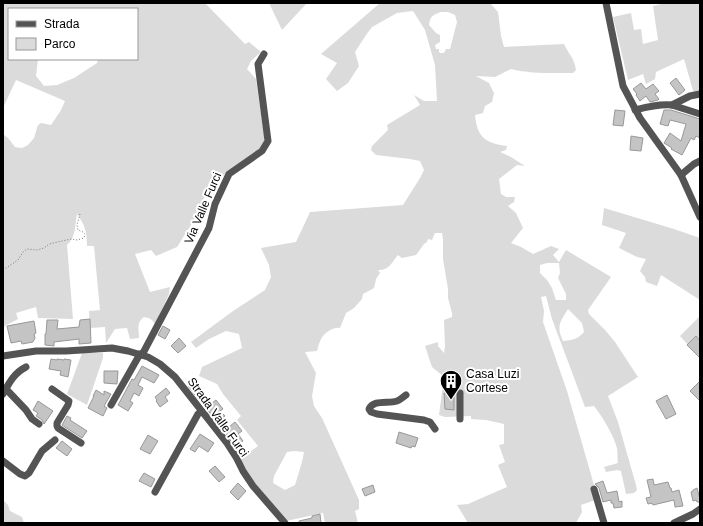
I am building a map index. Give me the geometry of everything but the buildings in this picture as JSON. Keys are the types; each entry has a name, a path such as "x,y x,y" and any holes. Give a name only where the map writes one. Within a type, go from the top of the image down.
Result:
{"street":[{"path":"606,3 623,86 640,118 681,175 700,218"},
{"name":"Via Valle Furci","path":"141,355 209,228 215,204 229,174 262,151 268,141 258,64 264,54"},
{"path":"672,105 690,96 700,94"},
{"path":"635,110 659,105 672,105 700,114"},
{"path":"681,175 700,161"},
{"name":"Strada Valle Furci","path":"3,356 36,351 112,348 148,357 160,364 176,377 236,457 252,486 285,523"},
{"path":"111,405 141,355"},
{"path":"26,367 14,375 4,391 26,410 32,419 39,424"},
{"path":"52,389 69,401 58,422 58,428 82,443"},
{"path":"460,393 460,419"},
{"path":"406,395 398,401 375,403 371,405 369,409 371,412 377,414 424,420 430,422 435,429"},
{"path":"155,492 198,414 202,411"},
{"path":"3,461 25,476 29,473 42,451 55,440"},
{"path":"594,489 604,523"},
{"path":"674,523 700,510"}],"path":[{"path":"3,270 18,260 27,249 37,250 44,248 49,244 71,239 77,240 84,238 83,232 78,230 77,225 80,214"}],"green space":[{"path":"6,3 205,3 245,44 249,42 261,52 251,61 247,69 256,79 264,142 261,148 220,178 213,185 203,201 201,209 177,247 156,256 151,250 135,254 150,292 170,287 169,294 155,324 150,319 144,317 141,319 138,326 139,338 130,339 127,328 115,329 106,343 105,327 90,328 89,311 100,310 94,246 87,246 85,229 77,214 74,235 67,245 73,319 38,318 36,307 16,313 18,319 3,327 3,134 15,147 22,148 28,145 34,138 38,125 41,123 51,125 65,101 16,80 3,108 3,4"},
{"path":"269,3 307,3 282,30"},
{"path":"380,3 490,3 498,12 504,47 564,44 573,59 576,70 573,73 549,73 511,69 495,77 476,76 489,83 494,93 492,102 485,106 483,113 475,115 476,123 480,134 484,138 493,143 507,146 506,150 500,152 525,166 517,165 499,179 501,194 506,197 515,197 514,202 508,206 516,213 523,228 511,243 533,254 551,246 559,249 553,255 559,262 566,250 611,277 588,310 589,314 615,342 638,377 608,396 618,422 636,485 637,490 634,493 626,494 621,471 617,470 606,472 604,467 618,463 615,443 601,415 594,406 585,407 552,319 546,296 541,297 544,311 543,322 567,391 598,499 581,505 582,512 576,523 468,523 457,505 468,504 507,487 498,465 505,462 499,445 504,444 504,424 486,420 471,419 471,416 445,417 439,415 444,377 432,367 425,346 438,342 438,346 444,353 444,320 452,317 443,259 442,233 435,233 432,240 428,239 416,255 402,258 398,255 388,267 378,270 380,273 376,279 374,288 363,294 362,299 354,308 346,313 340,328 332,329 323,336 320,340 317,351 305,352 316,373 312,396 314,406 322,418 359,500 359,509 355,511 358,523 325,523 323,513 286,521 258,488 240,459 258,446 237,420 241,416 217,384 199,376 202,367 242,348 239,334 226,331 209,339 196,348 191,342 233,311 265,290 271,277 269,265 261,248 296,242 310,212 403,205 424,170 420,161 376,155 371,150 372,146 388,130 387,125 420,105 414,95 424,101 437,101 435,65 425,30 413,11 397,13 372,27 355,52 359,66 348,83 337,91 326,79 337,63 321,54","holes":["441,12 448,12 455,15 457,22 450,49 446,49 444,53 440,53 439,49 436,49 435,45 440,42 440,35 436,33 429,25 430,20 434,15","547,263 559,263 560,273 558,278 566,294 566,300 556,300 552,288 540,273 540,265","568,309 582,323 584,332 575,339 563,341 559,328","287,452 304,452 295,485 285,490 273,483 274,476"]},
{"path":"661,3 700,3 700,92 694,94 684,59 656,72 655,79 646,84 643,74 628,80 613,17 631,13 634,30 641,29 643,44 658,40 653,6"},
{"path":"604,208 700,238 700,300 661,275 657,286 646,282 645,277 640,271 646,259 637,257 619,248 626,233 602,225"},
{"path":"700,316 700,356 697,355 680,336"},
{"path":"82,353 103,353 103,358 87,405 67,394"},
{"path":"3,501 8,505 10,511 22,517 24,523 3,523"}],"place":[{"name":"Casa Luzi Cortese","path":"451,400"}]}
